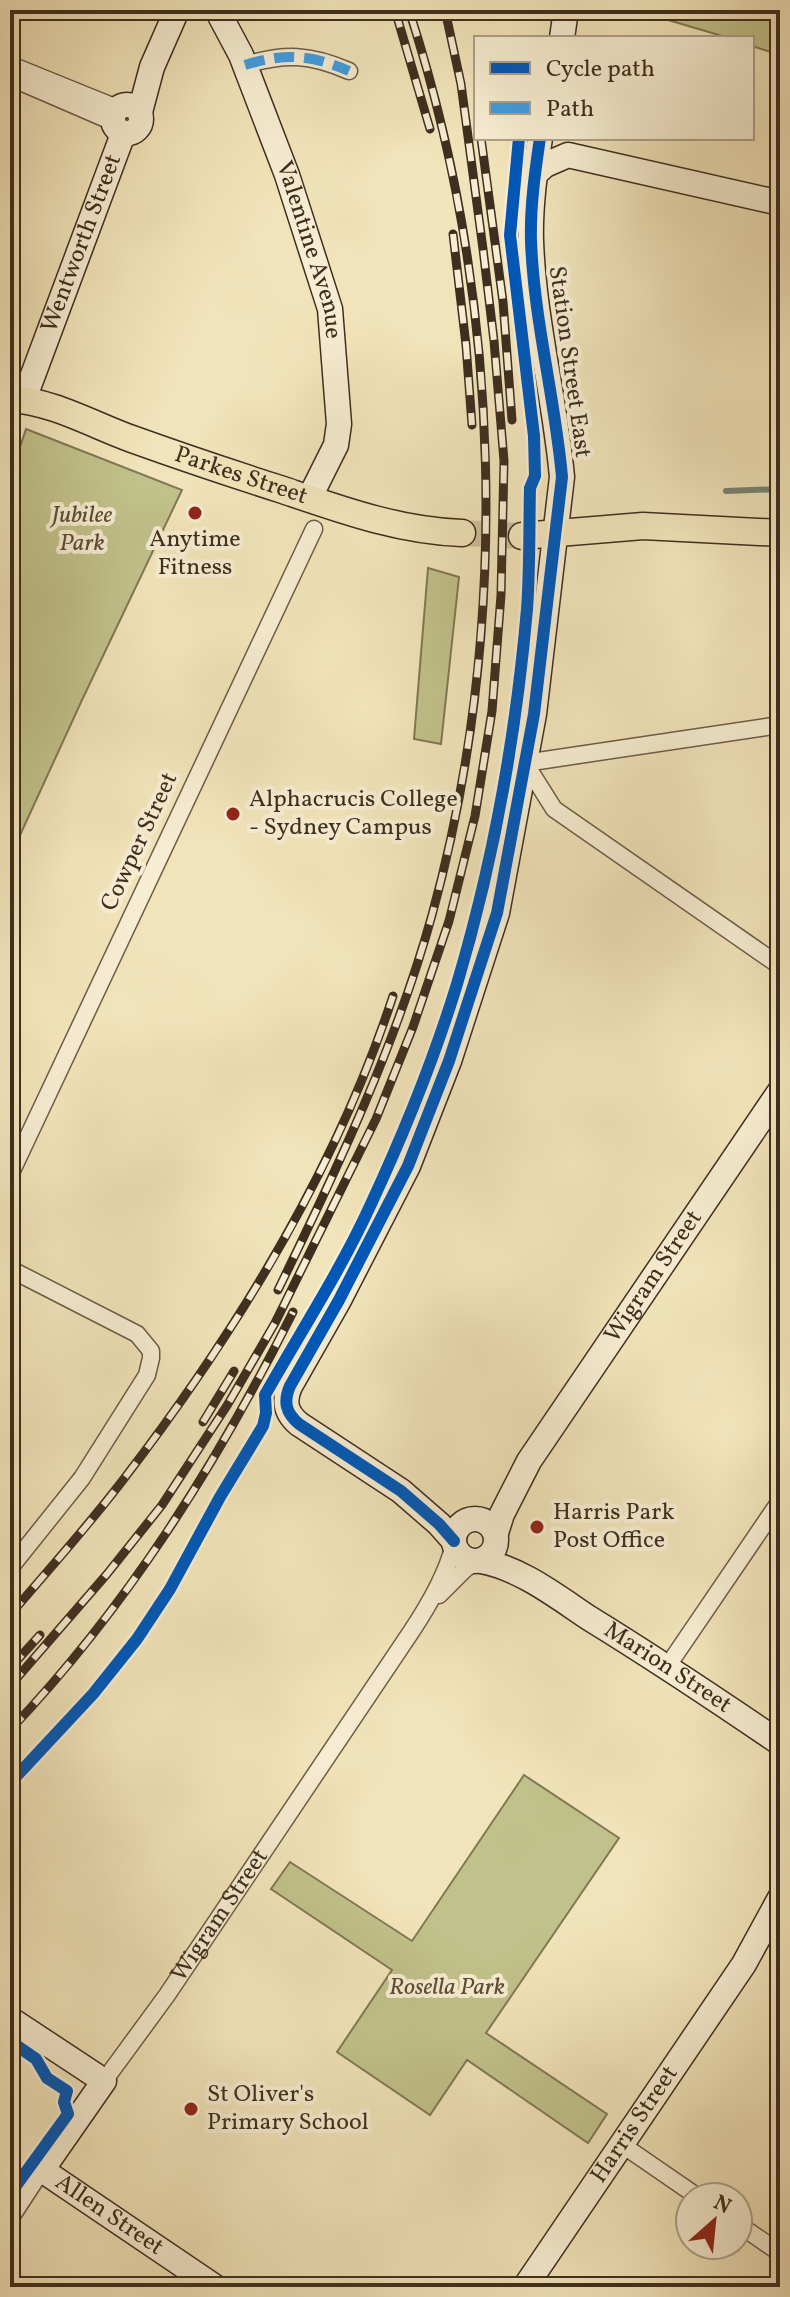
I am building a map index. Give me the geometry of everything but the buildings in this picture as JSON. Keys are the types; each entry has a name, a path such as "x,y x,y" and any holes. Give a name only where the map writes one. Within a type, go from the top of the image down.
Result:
{"main road":[{"name":"Parkes Street","path":"15,396 163,451 309,499 402,526 462,533"},
{"path":"522,536 643,526 780,533"}],"street":[{"name":"Wentworth Street","path":"15,396 163,10"},
{"name":"Wentworth Street","path":"123,116 152,67 177,10"},
{"name":"Valentine Avenue","path":"217,10 245,65 287,175 330,309 339,424 336,445 309,499"},
{"path":"562,36 566,10"},
{"path":"245,65 268,58 298,56 317,59 349,71"},
{"path":"11,65 123,116 25,84 13,74 11,65"},
{"name":"Station Street East","path":"462,1531 437,1521 401,1491 299,1424 286,1406 290,1386 339,1300 408,1166 449,1061 497,913 534,714 562,477 533,269 531,216 540,140"},
{"path":"534,175 545,165 568,155 780,203"},
{"name":"Cowper Street","path":"10,1175 314,529"},
{"path":"780,725 525,763 554,809 780,966"},
{"name":"Wigram Street","path":"427,1608 487,1549 529,1461 780,1091"},
{"path":"10,1269 129,1330 142,1339 151,1351 147,1375 93,1462 10,1568"},
{"name":"Wigram Street","path":"10,2219 167,1995 427,1608 462,1531 490,1506 529,1461"},
{"path":"667,1667 780,1501"},
{"path":"488,1523 487,1549 462,1557 462,1531 488,1523"},
{"name":"Marion Street","path":"487,1549 510,1570 554,1594 780,1743"},
{"name":"Harris Street","path":"744,1964 780,1898"},
{"name":"Harris Street","path":"525,2287 744,1964 780,1921"},
{"path":"10,2019 104,2081"},
{"path":"621,2144 675,2181"},
{"name":"Allen Street","path":"42,2170 215,2287"},
{"path":"754,2235 780,2253"}],"green space":[{"path":"634,10 780,10 780,55 754,47 754,36 722,36"},
{"name":"Jubilee Park","path":"26,429 182,490 10,857 10,477"},
{"path":"428,568 459,577 441,744 414,739"},
{"name":"Rosella Park","path":"524,1775 619,1838 486,2033 607,2114 588,2143 467,2060 430,2115 337,2052 392,1970 271,1889 290,1862 412,1941"}],"waterway":[{"path":"726,491 780,489"}],"tunnel":[{"path":"462,533 522,536"}],"railway":[{"path":"395,10 430,129"},
{"path":"278,1290 364,1106 417,963 432,915 458,804 475,691 484,576 485,461 478,346 463,232 440,119 409,10"},
{"path":"10,1686 162,1505 228,1404 275,1323 376,1119 413,1027 449,921 475,816 492,711 501,595 504,461 483,249 461,84 445,10"},
{"path":"481,140 503,302 512,420"},
{"path":"453,234 472,425"},
{"path":"10,1615 126,1476 207,1364 244,1306 280,1247 343,1124 393,996"},
{"path":"10,1730 93,1634 167,1532 233,1424 293,1312"},
{"path":"203,1422 234,1371"},
{"path":"10,1668 40,1635"}],"marked path":[{"path":"245,65 273,58 297,57 322,61 349,71"}],"cycle path":[{"path":"10,1783 93,1694 137,1639 170,1589 263,1426 265,1395 334,1277 371,1204 418,1096 457,984 482,892 501,798 527,609 530,488 535,476 534,436 510,235 519,140"},
{"path":"454,1541 401,1491 299,1424 291,1416 286,1402 290,1386 339,1300 408,1166 449,1061 497,913 534,714 562,477 540,330 531,241 540,140"},
{"path":"10,2041 36,2059 47,2078 67,2091 64,2102 68,2114 10,2194"}],"place":[{"name":"Anytime Fitness","path":"195,513"},
{"name":"Alphacrucis College - Sydney Campus","path":"233,814"},
{"name":"Harris Park Post Office","path":"537,1527"},
{"name":"St Oliver's Primary School","path":"191,2109"}]}
